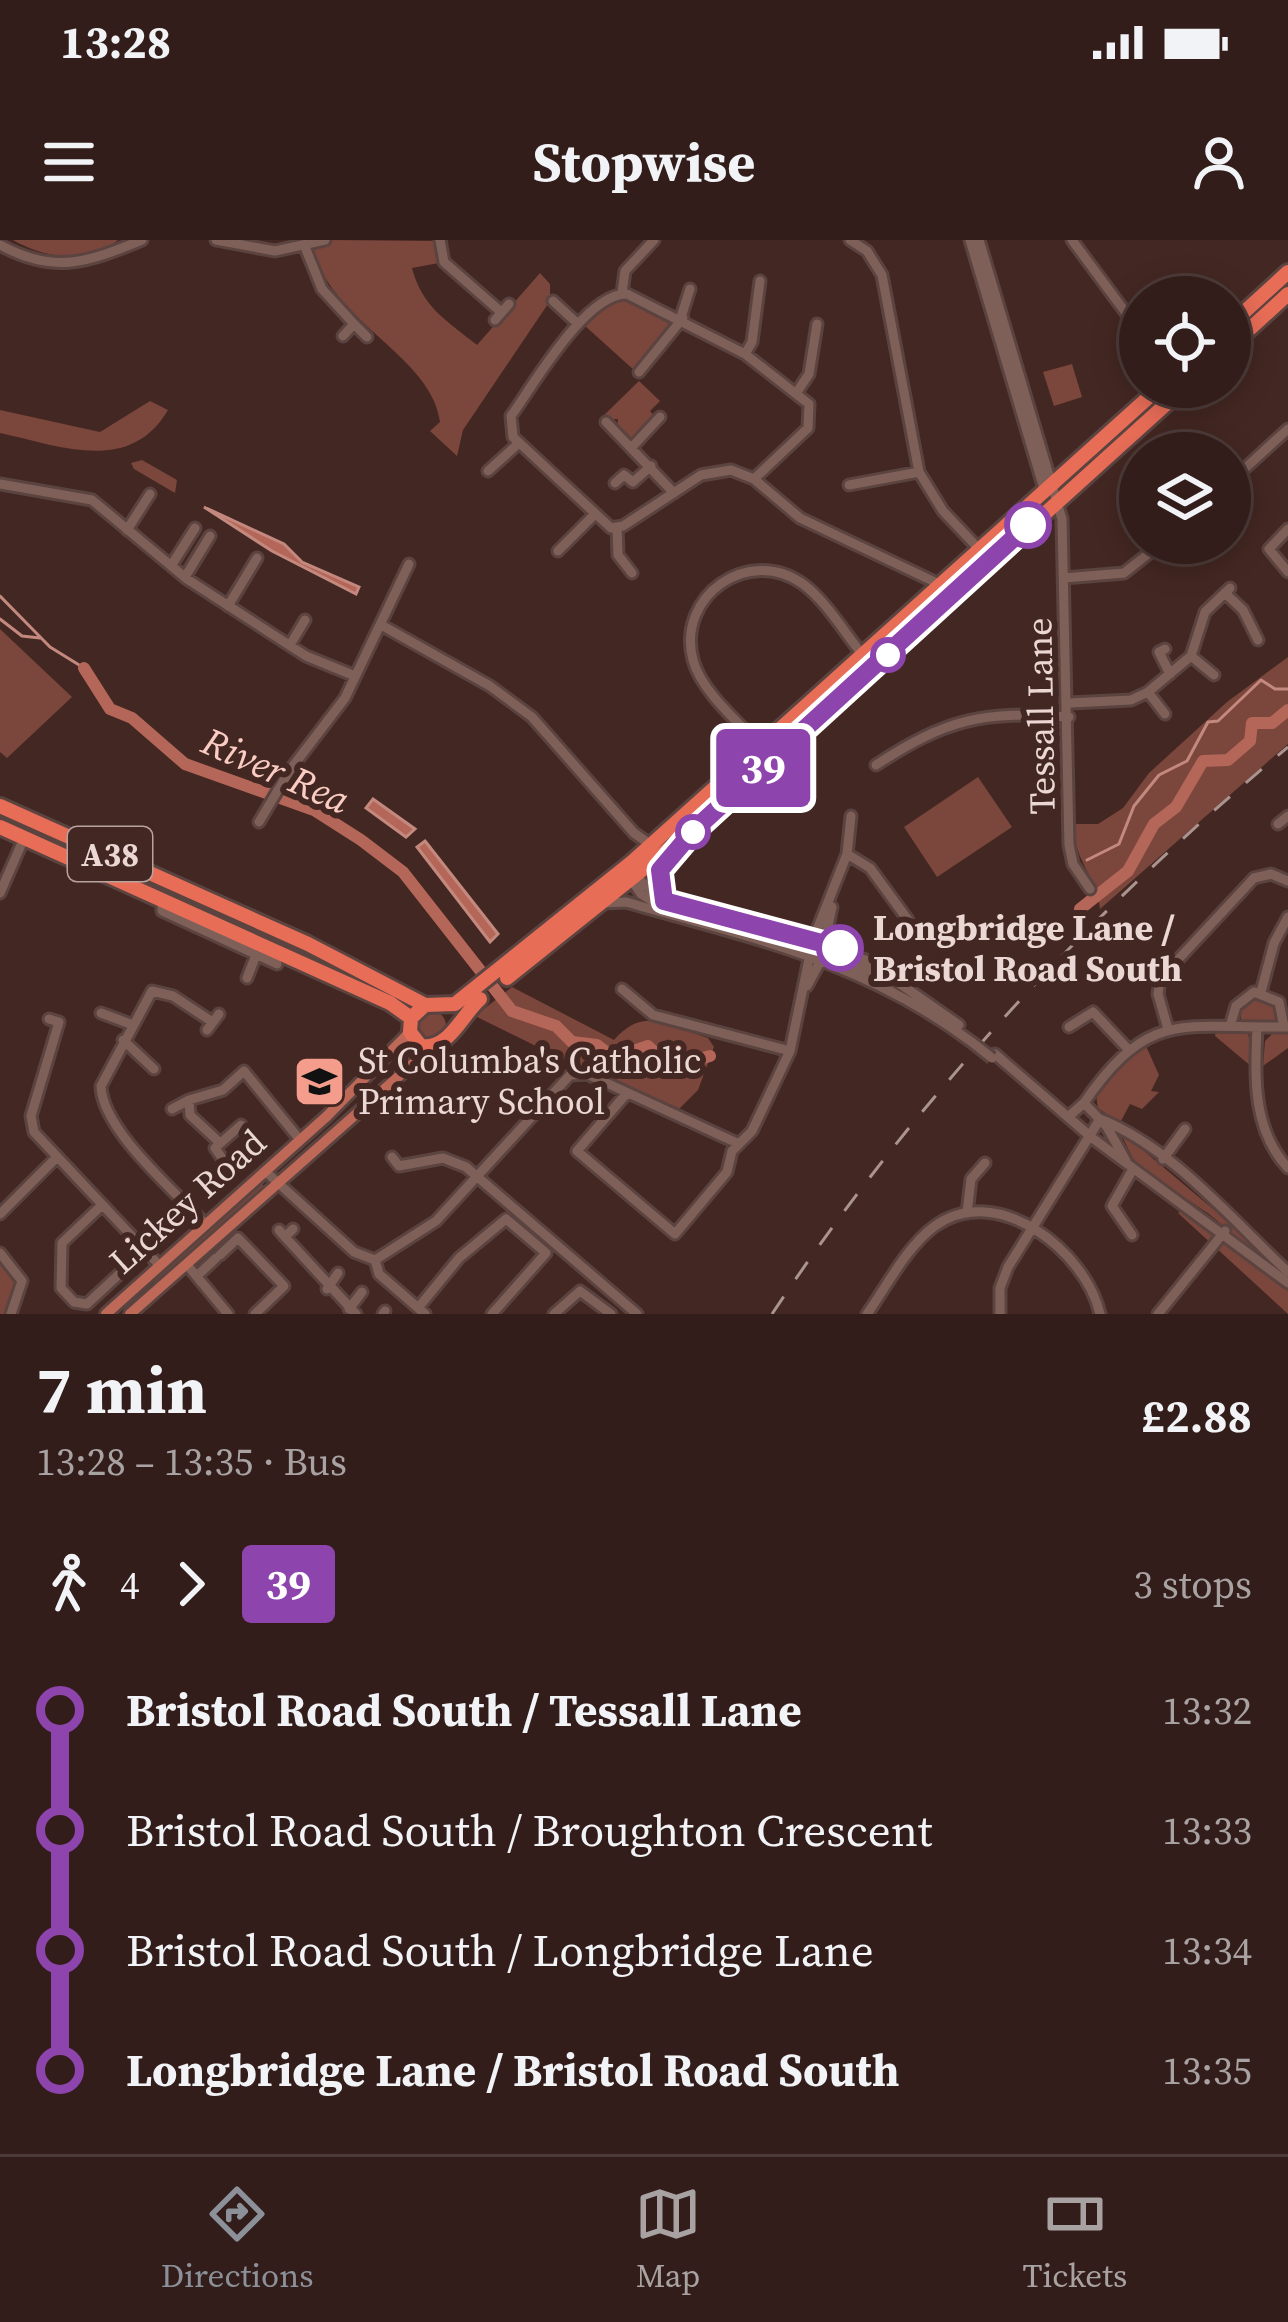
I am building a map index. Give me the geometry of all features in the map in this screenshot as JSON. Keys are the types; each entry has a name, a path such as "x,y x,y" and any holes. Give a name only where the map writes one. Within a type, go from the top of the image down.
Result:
{"highway":[{"path":"1251,306 1288,272"},
{"path":"1251,330 1285,304"},
{"path":"504,975 561,918 632,875 700,825 973,577 1049,499 1068,470 1137,408"},
{"path":"483,990 433,1006 411,1025 421,1046 445,1041 483,990 602,904 632,875 651,845 939,584 1161,408"},
{"path":"1108,434 1130,421 1134,431"},
{"path":"939,584 964,572 973,577"},
{"path":"710,793 722,805"},
{"name":"A38","path":"0,806 306,943 433,1006"},
{"path":"651,845 669,844 700,825"},
{"name":"A38","path":"0,827 162,899 260,949 298,961 411,1025"},
{"path":"199,917 221,907 260,949"},
{"path":"298,961 306,943"},
{"path":"382,983 430,999 483,990"},
{"path":"433,1006 452,1029"}],"main road":[{"name":"Lickey Road","path":"106,1314 299,1140 411,1025"},
{"name":"Lickey Road","path":"130,1314 192,1271 276,1183 432,1047"},
{"path":"145,1280 158,1292"}],"street":[{"path":"0,244 56,266 94,261 142,240"},
{"path":"216,240 267,251 305,248 325,240"},
{"path":"440,240 444,262 502,312"},
{"path":"850,240 867,251 882,274 919,472 935,500 979,549"},
{"name":"Tessall Lane","path":"975,240 1045,460 1049,499 1061,537 1070,703 1069,845 1090,889"},
{"name":"Tessall Lane","path":"975,240 1061,537"},
{"path":"1072,240 1119,304"},
{"path":"622,293 625,271 651,241"},
{"path":"305,248 322,289 367,337"},
{"path":"448,292 459,278"},
{"path":"745,354 752,342 756,286"},
{"path":"639,372 682,318 687,292"},
{"path":"617,527 593,516 518,442 511,416 578,325 608,297 622,293 682,318 745,354 797,392 812,409 811,422 754,478"},
{"path":"553,301 578,325"},
{"path":"343,336 354,324"},
{"path":"797,392 809,374 817,324"},
{"path":"632,447 660,416"},
{"path":"612,423 674,493"},
{"path":"1251,463 1288,429"},
{"path":"488,471 518,442"},
{"path":"1045,460 1068,470"},
{"path":"615,484 624,475 633,482 651,466"},
{"path":"617,527 710,472 730,470 754,478 800,518 939,584"},
{"path":"849,484 919,472"},
{"path":"0,484 92,500 184,578 290,646 355,676"},
{"path":"127,530 150,494"},
{"path":"557,551 593,516"},
{"path":"617,527 618,555 630,566"},
{"path":"171,566 195,528"},
{"path":"1288,529 1269,549 1288,572"},
{"path":"184,578 210,536"},
{"path":"228,606 257,558"},
{"path":"261,818 326,728 383,626 409,564"},
{"path":"1064,578 1124,573 1135,564"},
{"path":"762,747 706,685 692,659 693,619 713,588 746,572 775,572 791,578 809,589 862,654"},
{"path":"1070,703 1131,700 1148,692 1191,656 1205,612 1228,591 1261,641"},
{"path":"290,646 305,620"},
{"path":"383,626 490,686 532,717 634,833 651,845"},
{"path":"1165,649 1159,652 1170,674"},
{"path":"1191,656 1205,662 1216,677"},
{"path":"1148,692 1165,714"},
{"path":"876,765 928,731 962,719 991,713 1069,717"},
{"path":"627,1093 578,1151 675,1234 728,1172 737,1143 752,1131 790,1051 847,854 851,816"},
{"path":"1278,824 1288,816"},
{"path":"664,901 660,870 700,825"},
{"path":"634,833 632,875 659,906 726,930"},
{"path":"0,893 26,836"},
{"path":"847,854 862,860 908,920"},
{"path":"1168,1029 1157,994 1164,972 1254,878 1271,874 1288,881"},
{"path":"632,875 664,901 861,965 975,1041"},
{"path":"162,899 162,911 260,949 277,964"},
{"path":"602,904 626,902 885,970 1131,1168 1225,1231 1288,1282"},
{"path":"1261,992 1274,943 1288,916"},
{"path":"248,978 260,949"},
{"path":"206,1225 106,1113 101,1086 152,987 212,1022"},
{"path":"622,989 653,1016 790,1051"},
{"path":"1230,1027 1240,1001 1261,992"},
{"path":"1068,1118 1127,1048 1168,1029 1286,1027 1283,1008 1261,992"},
{"path":"1069,1027 1093,1012 1127,1048"},
{"path":"101,1013 133,1025"},
{"path":"49,1019 59,1022 32,1126 56,1158 160,1265"},
{"path":"1257,1027 1259,1112 1265,1136 1288,1168"},
{"path":"123,1040 150,1055 154,1069"},
{"path":"172,1109 223,1090 244,1071 299,1140"},
{"path":"375,1259 436,1221 570,1075 582,1073 737,1143"},
{"path":"189,1100 190,1115 219,1142"},
{"path":"1084,1103 1131,1168"},
{"path":"1000,1314 1004,1278 1100,1119"},
{"path":"1100,1119 1124,1129 1162,1159 1288,1272"},
{"path":"225,1169 216,1153 219,1142 242,1125"},
{"path":"1162,1159 1185,1130"},
{"path":"392,1157 407,1167 428,1158 456,1162 637,1314"},
{"path":"1,1210 56,1158"},
{"path":"967,1213 971,1179 985,1162"},
{"path":"1131,1168 1112,1206 1132,1235"},
{"path":"266,1171 354,1252 375,1259"},
{"path":"101,1206 62,1243 61,1288 74,1302 87,1304 143,1252"},
{"path":"867,1314 931,1229 967,1213 992,1214 1034,1231 1081,1268 1100,1314"},
{"path":"375,1259 380,1274 422,1311 459,1258 506,1219 546,1253 492,1314"},
{"path":"1158,1314 1225,1231"},
{"path":"286,1232 327,1289 352,1311 362,1292"},
{"path":"229,1314 192,1271 238,1238 284,1286 255,1314"},
{"path":"0,1253 22,1281 11,1314"},
{"path":"327,1289 338,1273"},
{"path":"554,1314 580,1291 611,1314"}],"shaded area":[{"path":"13,240 118,240 94,254 67,256"},
{"path":"333,240 436,241 439,263 412,268 416,282 437,312 477,345 540,273 550,284 550,301 463,430 457,456 430,431 440,422 419,377 359,319 324,275 314,250"},
{"path":"621,299 675,326 635,371 584,325 607,301"},
{"path":"1072,364 1082,397 1054,406 1043,372"},
{"path":"639,381 660,401 650,411 655,417 632,441 617,428 618,419 599,420"},
{"path":"150,401 168,410 134,443 114,449 70,449 0,433 0,410 100,432"},
{"path":"142,460 177,480 175,493 134,469 131,463"},
{"path":"1038,505 1040,511 718,801 714,795"},
{"path":"204,507 284,544 302,562 359,587 356,594 272,551"},
{"path":"0,629 72,697 7,758 0,752"},
{"path":"1288,657 1288,744 1100,909 1077,847 1074,824 1098,824 1123,808 1149,773 1227,702"},
{"path":"978,777 1012,827 937,877 904,827"},
{"path":"373,799 415,829 406,837 366,808"},
{"path":"0,808 215,906 198,911 0,821"},
{"path":"425,841 498,934 490,942 417,847"},
{"path":"512,987 614,1040 625,1029 647,1021 708,1038 714,1047 698,1090 674,1114 475,1016"},
{"path":"1255,997 1275,1004 1278,1021 1241,1021 1240,1007"},
{"path":"430,1010 441,1015 446,1026 441,1037 430,1042 419,1037 414,1026 419,1015"},
{"path":"1216,1030 1248,1030 1252,1067 1215,1036"},
{"path":"1274,1032 1288,1032 1288,1048 1263,1066 1265,1041"},
{"path":"1146,1046 1159,1075 1151,1091 1159,1092 1142,1109 1130,1104 1120,1123 1098,1108 1096,1095 1115,1067"},
{"path":"1119,1130 1288,1272 1288,1279 1209,1214 1136,1165"},
{"path":"262,1182 264,1188 159,1286 155,1284 153,1278"},
{"path":"1183,1209 1256,1258 1288,1288 1288,1314 1178,1213"},
{"path":"0,1259 18,1281 6,1314 0,1314"}],"waterway":[{"name":"River Rea","path":"0,596 50,647 84,668"},
{"path":"0,619 22,636 40,638"},
{"name":"River Rea","path":"84,668 110,709 132,718 185,764 314,810 403,872 512,1011 556,1026 572,1042 597,1045 614,1058 648,1046 670,1067 710,1056"},
{"path":"1087,860 1119,844 1134,806 1159,775 1187,761 1208,722 1218,721 1261,680 1275,689 1288,689"},
{"name":"River Rea","path":"1080,909 1128,871 1154,824 1176,807 1203,761 1228,760 1250,741 1252,723 1272,723 1288,710"}],"railway":[{"path":"772,1314 885,1158 1009,1012 1144,875 1288,747"}],"bus line":[{"name":"39","path":"840,948 664,901 660,870 694,830 1028,525"}],"place":[{"name":"Longbridge Lane / Bristol Road South","path":"840,948"},
{"name":"St Columba's Catholic Primary School","path":"319,1081"}]}
